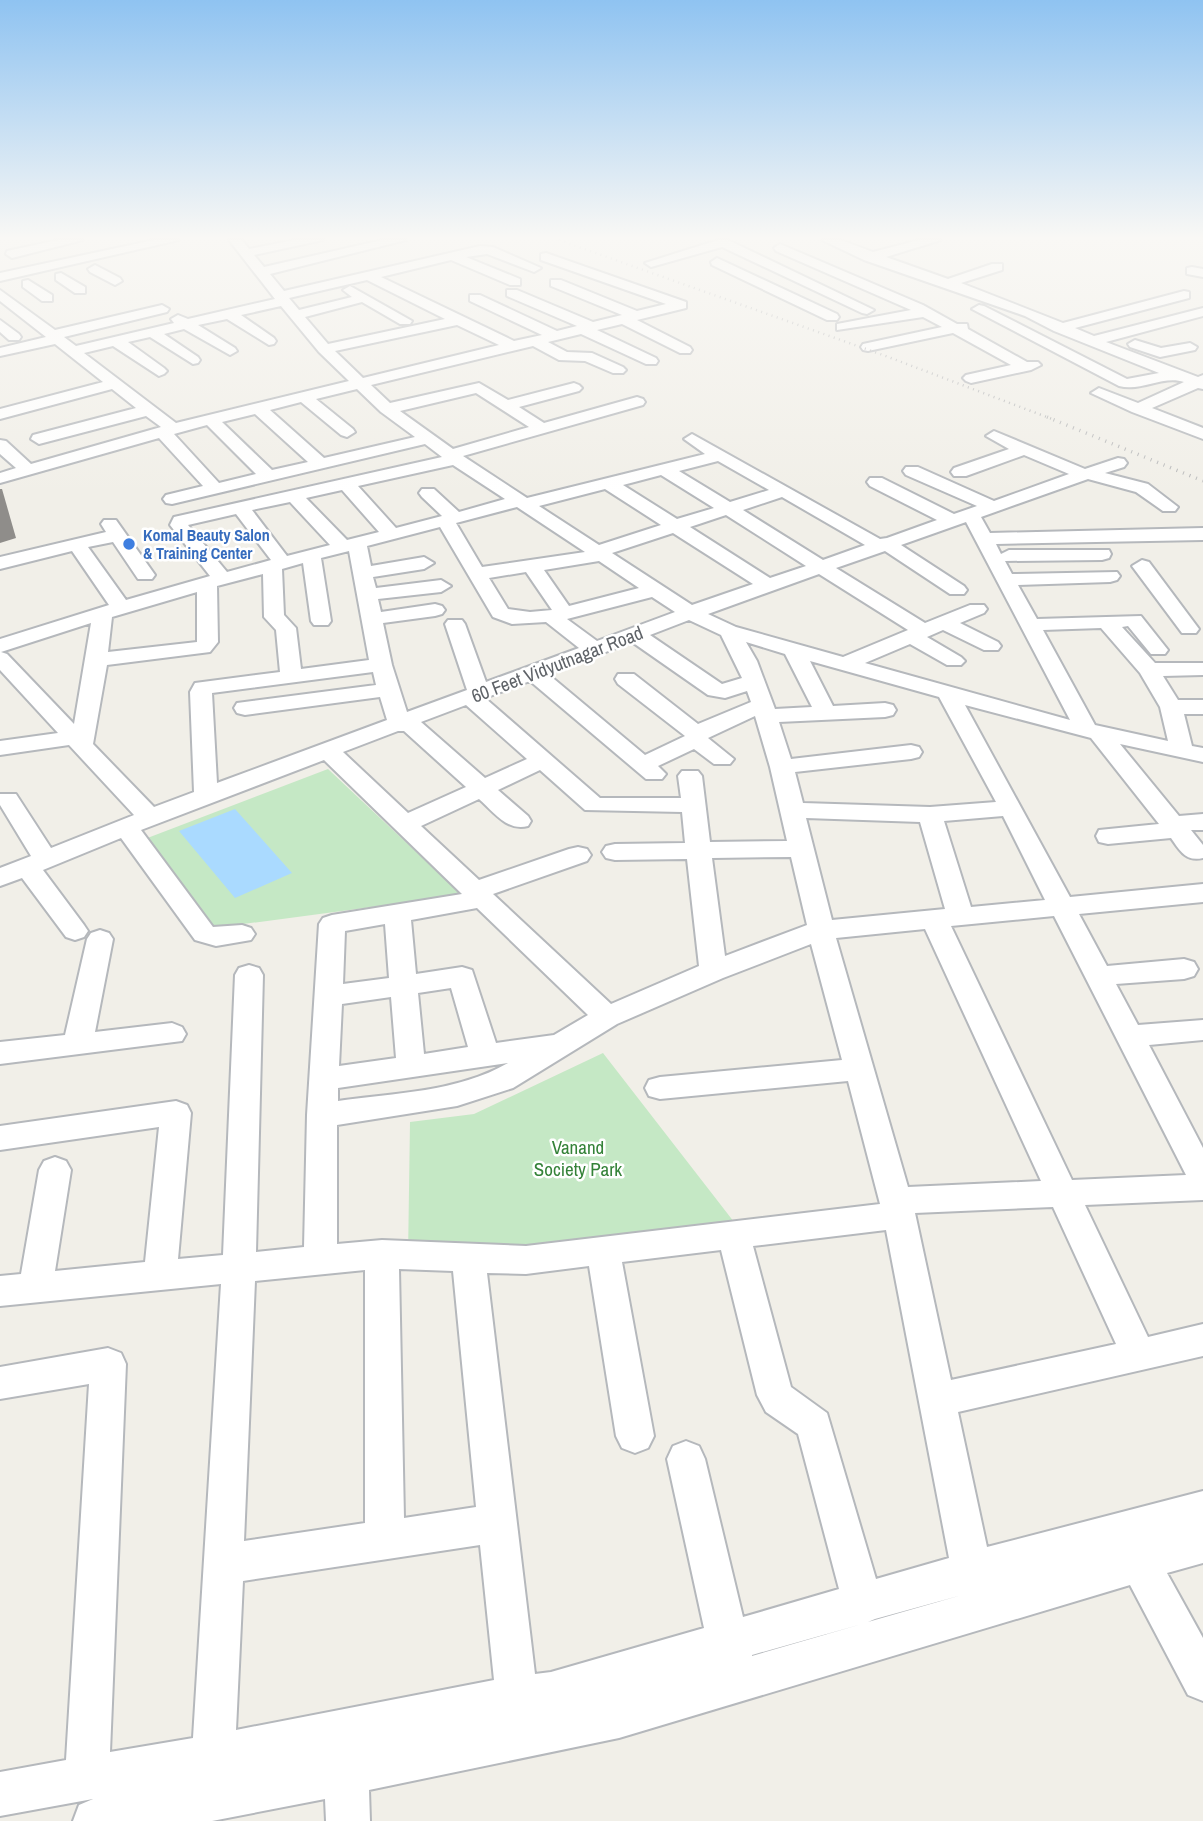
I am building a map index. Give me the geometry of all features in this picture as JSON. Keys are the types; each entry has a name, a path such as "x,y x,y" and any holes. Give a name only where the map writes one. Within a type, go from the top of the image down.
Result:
{"street":[{"path":"40,325 148,410 215,489"},
{"path":"0,352 94,325"},
{"path":"72,351 182,325"},
{"path":"188,325 230,351"},
{"path":"245,325 269,341"},
{"path":"304,325 360,385 426,439 690,614 729,631 1093,732 1192,753"},
{"path":"324,349 436,325"},
{"path":"469,325 512,346"},
{"path":"533,325 556,336"},
{"path":"583,325 652,361"},
{"path":"0,478 258,408 601,325"},
{"path":"642,325 685,350"},
{"path":"948,325 1026,367"},
{"path":"868,347 975,325"},
{"path":"1009,325 1124,383 1149,381 1175,374"},
{"path":"1053,325 1201,382"},
{"path":"1059,328 1070,325"},
{"path":"1092,341 1153,325"},
{"path":"1146,327 1195,346"},
{"path":"152,332 193,360"},
{"path":"7,338 52,335"},
{"path":"1114,336 1156,352 1195,346"},
{"path":"115,340 159,371"},
{"path":"535,341 564,357 587,355 618,370"},
{"path":"442,346 463,359"},
{"path":"399,356 417,370"},
{"path":"971,378 1073,357"},
{"path":"977,359 1000,372"},
{"path":"1149,381 1194,399"},
{"path":"1138,408 1201,382"},
{"path":"387,408 474,388 483,389 542,429"},
{"path":"506,405 574,388"},
{"path":"0,414 120,389"},
{"path":"19,422 120,389"},
{"path":"1099,393 1203,435"},
{"path":"304,397 347,432"},
{"path":"97,660 203,648 208,642 215,580 178,522 347,485 453,457 637,402"},
{"path":"258,408 321,464"},
{"path":"39,439 148,410"},
{"path":"211,420 268,477"},
{"path":"994,436 1086,474 1142,488 1168,507"},
{"path":"172,499 426,439"},
{"path":"692,439 883,545 957,590"},
{"path":"2,449 28,470"},
{"path":"960,472 1024,449"},
{"path":"0,646 111,609 215,580 720,455"},
{"name":"60 Feet Vidyutnagar Road","path":"0,878 150,817 329,752 690,614 1118,463"},
{"path":"664,469 821,568 954,661"},
{"path":"912,471 993,507"},
{"path":"876,482 962,518 988,548 1093,732 1195,852"},
{"path":"608,483 769,586"},
{"path":"347,485 392,535"},
{"path":"475,574 601,553 783,491"},
{"path":"428,493 450,520 475,574 503,616 519,620 557,614 654,590"},
{"path":"295,497 350,545 362,573 388,690 403,724 483,788 519,821"},
{"path":"242,509 278,564 274,617 286,628 290,676"},
{"path":"0,563 77,545 114,530 145,575"},
{"path":"988,548 1088,536 1121,539 1203,534"},
{"path":"77,545 111,609 79,741"},
{"path":"988,548 1102,554"},
{"path":"312,555 321,621"},
{"path":"362,573 424,563"},
{"path":"531,565 557,614 596,650"},
{"path":"1142,566 1196,629"},
{"path":"1006,580 1110,576"},
{"path":"366,595 440,586"},
{"path":"848,663 977,609"},
{"path":"371,618 435,610"},
{"path":"1030,625 1134,620 1158,650"},
{"path":"1106,621 1149,670 1171,707 1192,753"},
{"path":"944,623 991,646"},
{"path":"456,624 475,695 541,761 599,807 693,805"},
{"path":"1144,630 1196,629"},
{"path":"729,631 761,701 782,767 821,930 897,1208 980,1589"},
{"path":"636,635 716,690 826,713 885,710"},
{"path":"793,648 826,713"},
{"path":"206,797 202,690 212,685 381,664"},
{"path":"3,665 150,817"},
{"path":"1149,670 1203,669"},
{"path":"534,673 649,769 696,737 761,701"},
{"path":"626,679 722,759"},
{"path":"245,708 388,690"},
{"path":"946,691 1011,808 1203,1178"},
{"path":"1171,707 1203,707"},
{"path":"0,748 79,741"},
{"path":"329,752 607,1017"},
{"path":"782,767 911,752"},
{"path":"405,824 541,761"},
{"path":"690,776 713,971"},
{"path":"8,799 37,863 88,935 78,1044"},
{"path":"792,810 930,815 1011,808"},
{"path":"930,815 948,919 1062,1193 1138,1354"},
{"path":"1108,836 1203,822"},
{"path":"126,827 204,934 215,937 242,934"},
{"path":"615,852 800,849"},
{"path":"320,1261 322,1115 332,924 397,914 477,895 578,855"},
{"path":"322,1115 457,1095 502,1080 607,1017 713,971 821,930 1201,896"},
{"path":"397,914 411,1068"},
{"path":"1098,976 1184,970"},
{"path":"211,1799 239,1269 249,975"},
{"path":"329,996 462,976 485,1055"},
{"path":"1129,1036 1203,1030"},
{"path":"0,1053 172,1034"},
{"path":"324,1079 563,1043"},
{"path":"660,1088 860,1069"},
{"path":"0,1138 176,1113 160,1276"},
{"path":"36,1287 55,1170"},
{"path":"0,1291 382,1254 526,1260 734,1235 897,1208 1062,1193 1203,1187"},
{"path":"734,1235 775,1395 781,1404 811,1420 814,1425 863,1604"},
{"path":"603,1250 635,1436"},
{"path":"382,1254 385,1540"},
{"path":"468,1256 521,1739"},
{"path":"938,1400 1203,1339"},
{"path":"0,1383 108,1364 87,1779"},
{"path":"686,1460 733,1663"},
{"path":"0,1794 516,1697 733,1663 980,1589 1203,1510"},
{"path":"224,1564 497,1523"},
{"path":"96,1821 521,1739 619,1717 863,1604 980,1589 1139,1561 1203,1543"},
{"path":"1139,1561 1203,1680"},
{"path":"345,1731 348,1821"}],"green space":[{"path":"328,769 462,895 206,929 137,842"},
{"name":"Vanand Society Park","path":"603,1053 741,1231 408,1257 410,1122 474,1114"}],"water":[{"path":"235,809 292,873 235,898 179,831"}],"railway":[{"path":"798,325 1050,418"},
{"path":"1050,418 1203,481"}],"place":[{"name":"Komal Beauty Salon & Training Center","path":"129,544"}]}
